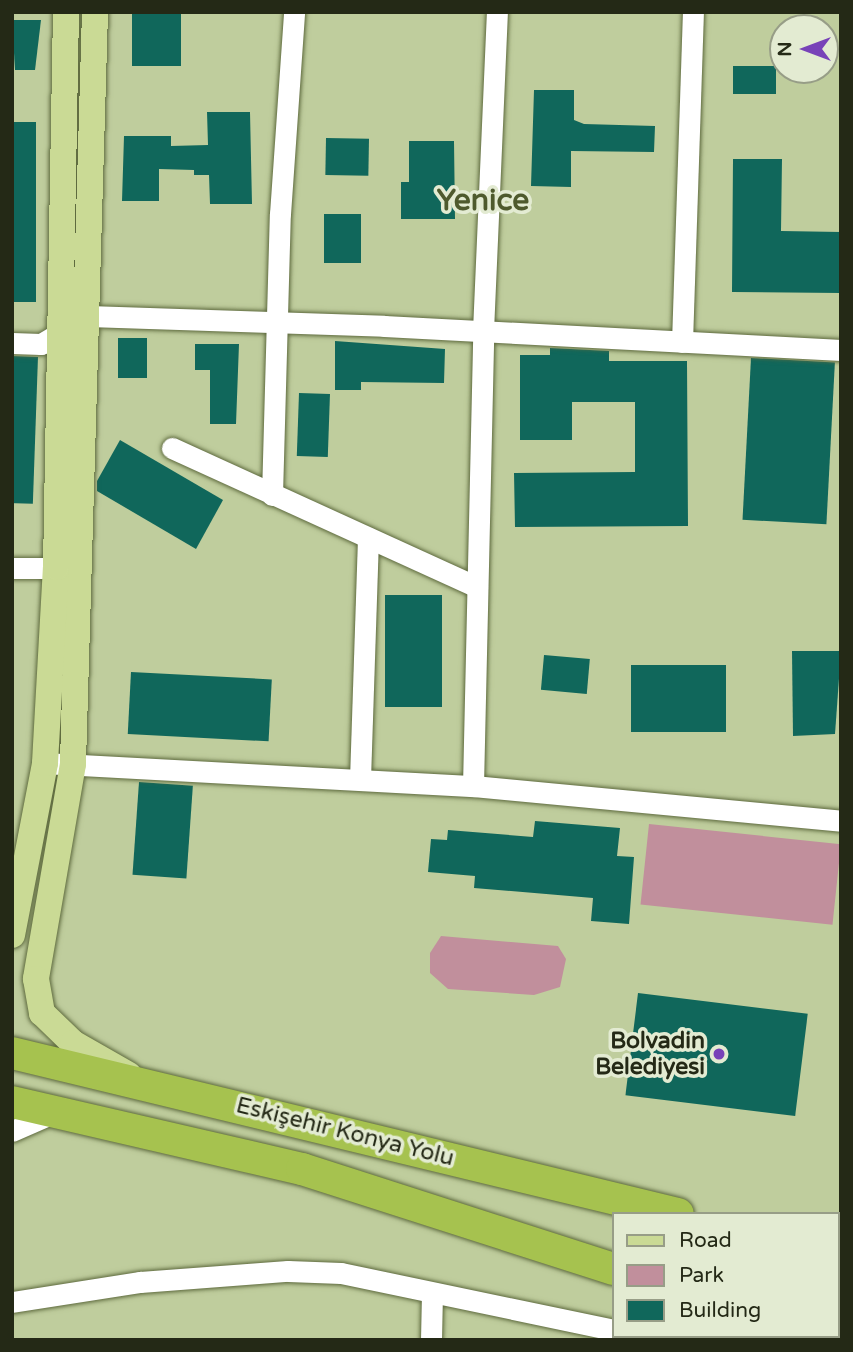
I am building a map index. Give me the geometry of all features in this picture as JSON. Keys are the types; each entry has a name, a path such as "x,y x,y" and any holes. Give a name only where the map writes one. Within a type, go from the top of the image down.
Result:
{"highway":[{"name":"Eskişehir Konya Yolu","path":"12,1053 140,1081 670,1212"},
{"name":"Eskişehir Konya Yolu","path":"12,1102 302,1169 612,1269"}],"main road":[{"path":"66,12 63,335 73,764 36,979 42,1013 73,1043 140,1081"},
{"path":"12,935 45,763 69,568 88,316 95,12"}],"street":[{"path":"272,495 277,323 294,12"},
{"path":"473,786 483,331 498,12"},
{"path":"682,342 693,12"},
{"path":"12,343 41,344 63,335 88,316 483,331 841,350"},
{"path":"172,448 477,587"},
{"path":"360,779 368,538"},
{"path":"12,568 69,568"},
{"path":"45,763 473,786 841,821"},
{"path":"12,1131 55,1112"},
{"path":"12,1302 140,1282 288,1271 341,1273 432,1294 557,1315 612,1330"},
{"path":"430,1340 432,1294"}],"green space":[{"path":"649,824 841,844 832,925 641,905"},
{"path":"441,936 558,946 566,959 560,987 534,995 448,989 430,973 430,953"}],"building":[{"path":"132,12 181,12 181,66 132,66"},
{"path":"12,20 41,20 35,70 15,70"},
{"path":"733,66 769,66 769,84 776,84 776,94 733,94"},
{"path":"534,90 574,90 574,120 584,124 655,126 654,152 571,151 571,187 531,186"},
{"path":"207,112 250,112 252,204 210,204 209,175 194,175 194,170 159,169 159,201 122,201 124,136 171,136 171,146 208,145"},
{"path":"12,122 36,122 36,302 12,302"},
{"path":"326,138 369,139 368,176 325,175"},
{"path":"409,141 454,141 455,219 401,219 401,182 409,182"},
{"path":"733,159 782,159 781,231 841,232 841,293 732,292"},
{"path":"324,214 361,214 361,263 324,263"},
{"path":"118,338 147,338 147,378 118,378"},
{"path":"335,341 445,349 444,383 361,382 361,390 335,390"},
{"path":"195,344 239,344 236,424 210,424 210,370 195,370"},
{"path":"550,348 609,351 609,361 687,361 688,526 515,527 514,473 635,472 635,402 572,402 572,440 520,440 520,355 550,355"},
{"path":"12,356 38,357 33,504 12,503"},
{"path":"751,358 835,362 826,524 743,520"},
{"path":"299,393 330,394 328,457 297,456"},
{"path":"120,440 223,500 196,549 97,491 97,481"},
{"path":"385,595 442,595 442,707 385,707"},
{"path":"792,651 841,651 835,734 793,736"},
{"path":"544,655 590,659 587,694 541,690"},
{"path":"631,665 726,665 726,732 631,732"},
{"path":"131,672 272,679 269,741 128,734"},
{"path":"139,782 193,786 186,879 133,875"},
{"path":"535,821 620,828 617,856 634,857 629,924 591,921 593,898 474,888 475,876 428,872 431,839 447,840 448,830 533,837"},
{"name":"Bolvadin Belediyesi","path":"638,993 808,1014 795,1116 625,1095"}],"place":[{"name":"Bolvadin Belediyesi","path":"719,1054"}],"district":[{"name":"Yenice","path":"483,201"}]}
